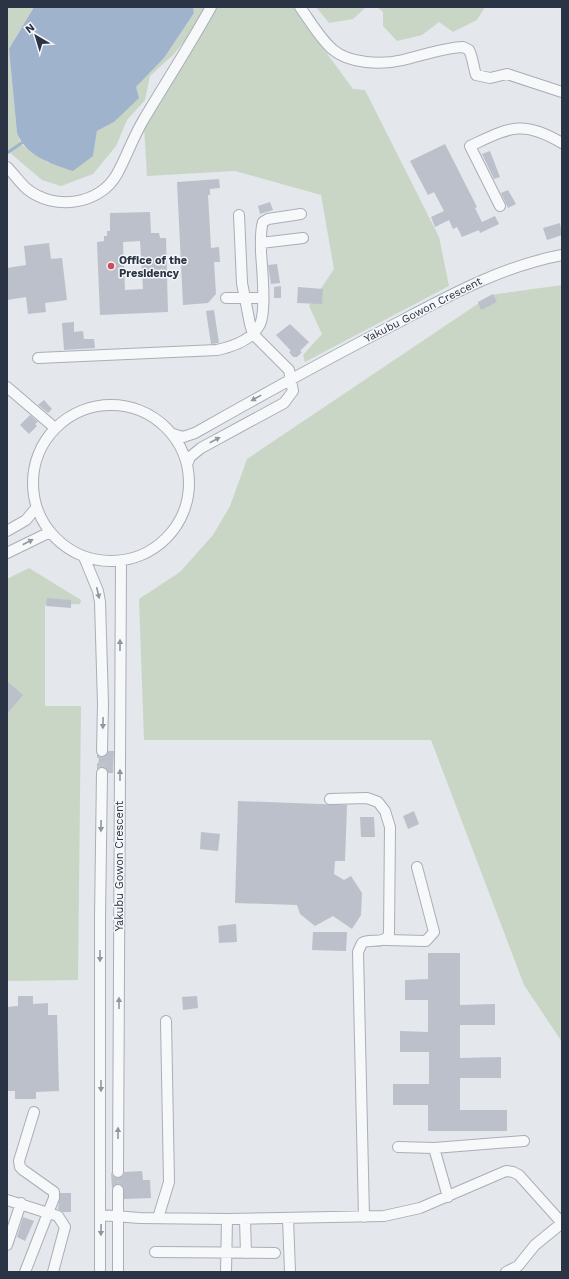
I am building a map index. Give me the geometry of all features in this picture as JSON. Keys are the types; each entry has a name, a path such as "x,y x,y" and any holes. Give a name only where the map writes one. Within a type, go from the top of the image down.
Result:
{"street":[{"path":"7,167 27,189 43,198 61,203 83,200 106,189 117,174 134,136 211,7"},
{"path":"300,7 324,42 334,50 348,57 364,61 385,63 464,47 469,50 473,57 473,68 476,75 490,78 507,74 562,92"},
{"path":"500,206 470,146 507,129 520,127 536,130 562,143"},
{"path":"38,358 217,350 228,348 253,334 260,326 263,310 261,242 264,222 268,219 301,214"},
{"path":"188,465 182,448 172,434 153,416 128,406 102,405 76,412 55,428 42,446 34,466 32,487 36,508 50,532 65,547 84,557 105,561 121,561 142,555 160,543 175,527 185,508 189,487 188,465 190,457 201,448 284,403 293,391 289,370 253,334 242,283 239,215"},
{"path":"261,242 303,238"},
{"name":"Yakubu Gowon Crescent","path":"172,434 183,437 195,433 290,380 454,293 502,272 562,255"},
{"path":"226,298 263,298"},
{"path":"7,387 55,428"},
{"path":"7,532 26,520 36,508"},
{"path":"7,553 50,532"},
{"path":"84,557 98,591 100,602 103,704 102,751"},
{"name":"Yakubu Gowon Crescent","path":"118,1172 121,561"},
{"path":"100,1272 100,918 102,773"},
{"path":"330,799 367,798 374,800 382,806 387,818 390,828 389,934 386,940"},
{"path":"364,1217 358,952 365,940 426,941 434,932 417,867"},
{"path":"158,1218 169,1182 166,1021"},
{"path":"25,1272 54,1198 54,1192 20,1167 19,1161 34,1112"},
{"path":"398,1147 434,1148 524,1141"},
{"path":"434,1148 448,1196"},
{"path":"101,1215 226,1219 384,1216 403,1213 499,1174 513,1172 526,1182 562,1223 535,1245 518,1266 506,1272"},
{"path":"118,1190 118,1272"},
{"path":"7,1200 21,1203 58,1216 65,1227 53,1272"},
{"path":"7,1245 21,1203"},
{"path":"288,1218 290,1272"},
{"path":"226,1219 226,1272"},
{"path":"245,1219 246,1253"},
{"path":"155,1252 275,1253"}],"green space":[{"path":"7,7 34,7 9,49 17,133 21,144 48,163 93,156 97,131 114,122 136,87 164,58 194,13 193,7 206,7 200,22 173,55 150,76 145,100 127,120 116,146 93,174 61,186 42,180 9,152 7,146"},
{"path":"217,7 293,7 353,89 365,90 439,237 449,286 305,362 303,355 322,334 309,306 334,269 321,195 235,171 147,176 144,127"},
{"path":"316,7 366,7 353,19 329,23"},
{"path":"377,7 485,7 477,20 453,32 439,22 422,35 397,41 383,26 383,12"},
{"path":"562,285 562,1042 524,985 431,740 144,740 139,599 180,572 213,535 230,506 247,459 491,295"},
{"path":"29,568 81,600 80,604 45,605 45,706 81,706 78,980 7,981 7,579"}],"water":[{"path":"34,7 193,7 194,13 164,58 136,87 139,98 114,122 97,131 93,156 73,171 40,158 26,148 17,133 9,49"}],"building":[{"path":"445,144 477,207 475,208 482,222 495,216 499,224 480,233 479,230 462,237 457,227 453,229 449,220 435,227 431,217 444,211 434,192 428,195 410,161"},
{"path":"490,151 500,177 494,179 482,154"},
{"name":"Office of the Presidency","path":"219,179 220,188 210,189 210,195 208,195 211,248 219,247 220,262 214,262 216,294 208,303 183,305 177,182"},
{"path":"508,190 516,204 508,208 501,193"},
{"path":"270,202 273,210 260,214 258,206"},
{"name":"Office of the Presidency","path":"150,212 151,233 159,233 160,238 166,238 168,312 100,315 97,242 104,241 104,236 107,236 107,231 110,231 110,213","holes":["140,241 143,289 125,290 123,242"]},
{"path":"560,223 562,235 547,240 543,228"},
{"path":"49,243 51,259 62,258 67,300 45,303 46,312 28,314 26,297 7,300 7,268 26,265 24,246"},
{"path":"277,264 280,283 271,284 268,265"},
{"path":"281,286 281,298 274,298 274,287"},
{"path":"298,287 323,289 322,304 297,303"},
{"path":"493,294 497,302 481,310 478,302"},
{"path":"214,310 219,343 211,344 206,311"},
{"path":"74,322 74,332 83,331 84,339 94,339 95,348 64,350 62,323"},
{"path":"290,324 309,342 300,351 302,352 297,357 293,357 289,352 291,351 276,335"},
{"path":"44,400 52,409 48,413 38,405"},
{"path":"30,415 38,422 35,424 37,426 29,434 20,425"},
{"path":"47,598 71,600 71,608 46,606"},
{"path":"7,681 23,695 7,714"},
{"path":"108,751 114,751 113,773 108,773 105,767 98,768 99,756 105,756"},
{"path":"238,801 347,805 345,861 335,861 334,874 344,880 351,876 362,893 361,915 352,929 333,916 315,926 300,914 297,905 235,903"},
{"path":"414,811 419,824 408,829 403,816"},
{"path":"360,817 374,817 375,837 361,837"},
{"path":"201,832 220,834 218,851 200,849"},
{"path":"236,924 237,942 219,943 218,926"},
{"path":"313,932 347,932 346,951 312,950"},
{"path":"428,953 460,953 460,1005 495,1004 495,1025 460,1025 460,1058 501,1057 501,1078 460,1078 460,1110 507,1110 507,1131 428,1131 428,1105 393,1105 393,1084 429,1084 429,1052 400,1052 400,1031 428,1032 428,1000 405,1000 405,980 428,979"},
{"path":"18,996 33,996 33,1004 48,1003 48,1015 57,1015 59,1091 36,1092 36,1099 15,1099 15,1091 7,1091 7,1007 18,1006"},
{"path":"197,996 198,1008 183,1010 182,997"},
{"path":"142,1171 143,1180 150,1180 151,1198 124,1199 124,1190 122,1185 115,1184 112,1188 111,1172 114,1177 118,1178 123,1176 124,1172"},
{"path":"60,1193 71,1193 71,1212 63,1212 58,1209"},
{"path":"23,1217 34,1221 25,1241 17,1237"}],"waterway":[{"path":"7,153 23,142"}],"tunnel":[{"path":"102,751 102,773"},
{"path":"118,1172 118,1190"}],"place":[{"name":"Office of the Presidency","path":"111,266"}]}
